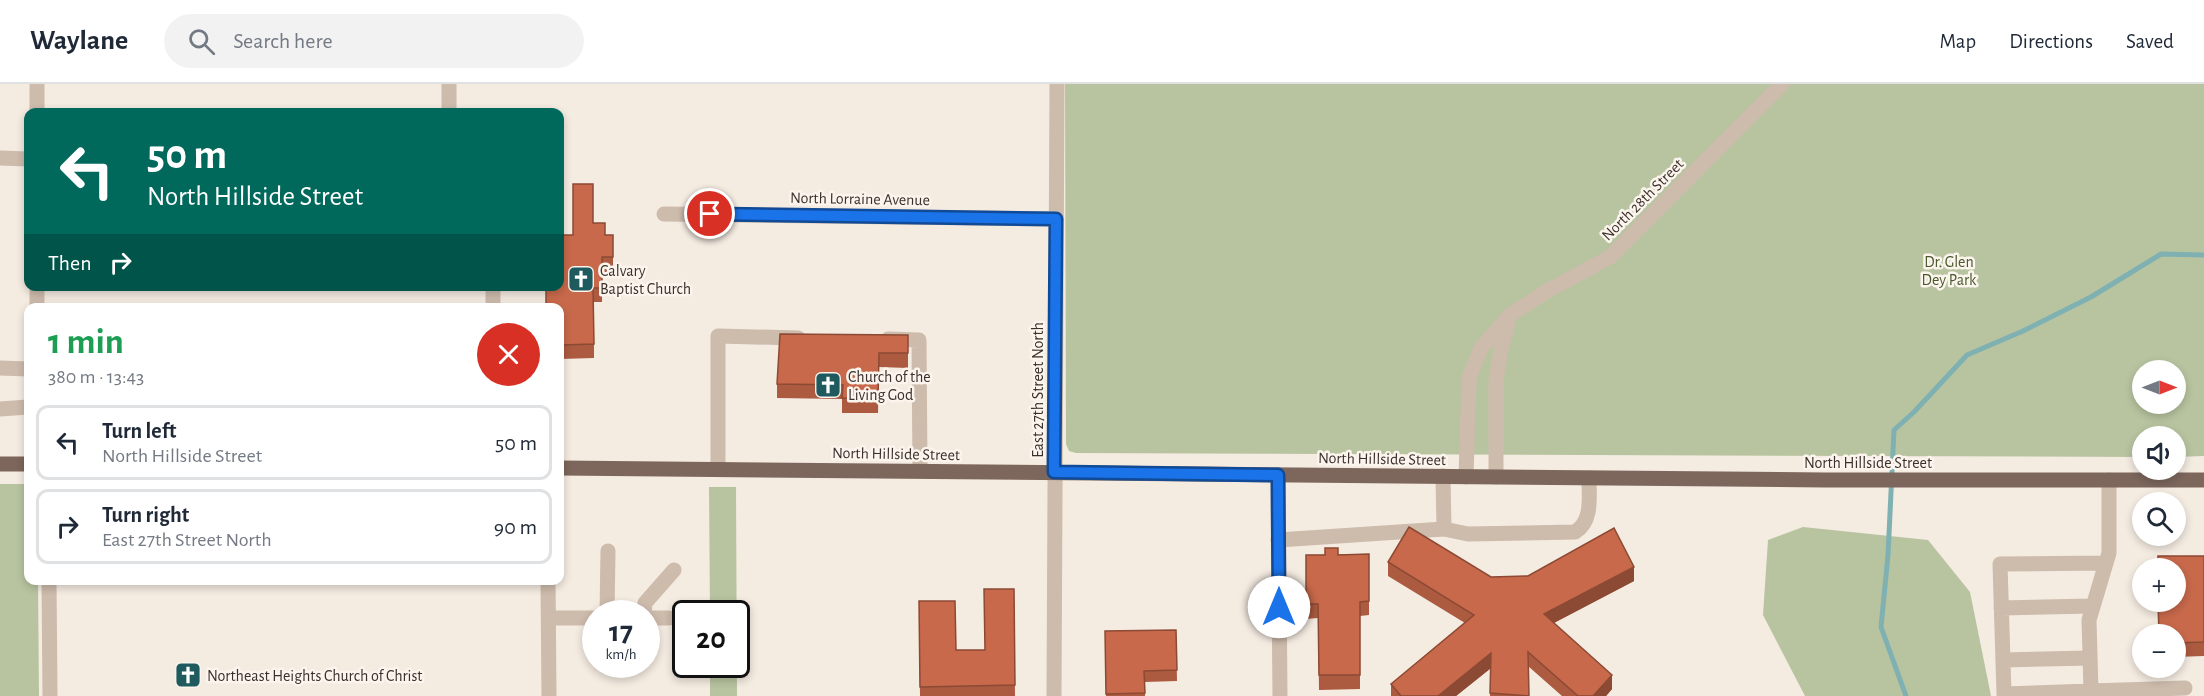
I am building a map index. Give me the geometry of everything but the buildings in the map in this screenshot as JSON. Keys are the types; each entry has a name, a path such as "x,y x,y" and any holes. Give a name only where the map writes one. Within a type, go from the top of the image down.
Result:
{"main road":[{"path":"0,464 24,464"},
{"name":"North Hillside Street","path":"564,468 1960,481 2204,480"}],"street":[{"path":"37,84 37,108"},
{"path":"449,84 449,108"},
{"name":"East 27th Street North","path":"1054,696 1057,84"},
{"name":"North 28th Street","path":"1466,477 1469,378 1481,348 1510,315 1547,291 1610,257 1782,84"},
{"path":"0,158 24,159"},
{"name":"North Lorraine Avenue","path":"664,214 1056,219"},
{"path":"1496,477 1496,380 1510,315"},
{"path":"718,470 718,336 812,338"},
{"path":"871,339 919,340 920,471"},
{"path":"0,368 24,369"},
{"path":"0,409 24,407"},
{"path":"1278,475 1280,696"},
{"path":"1443,476 1444,529"},
{"path":"1278,540 1444,529 1468,534 1575,532 1583,528 1588,518 1589,478"},
{"path":"2091,691 2089,620 2109,553 2109,480"},
{"path":"608,551 608,600"},
{"path":"2106,563 2000,564 2004,694 2185,688"},
{"path":"648,600 674,570"},
{"path":"49,585 50,696"},
{"path":"548,585 549,696"},
{"path":"2001,608 2093,606"},
{"path":"549,618 582,618"},
{"path":"660,618 669,618"},
{"path":"2002,660 2090,658"}],"green space":[{"name":"Dr. Glen Dey Park","path":"1065,84 2204,84 2204,456 2186,457 2186,426 2132,426 2132,457 1076,453 1069,451 1066,444"},
{"path":"0,484 24,484 24,585 38,585 39,696 0,696"},
{"path":"709,487 736,487 737,600 710,600"},
{"path":"1803,527 1928,540 1970,592 1991,696 1805,696 1763,615 1768,540"},
{"path":"710,678 737,678 737,696 710,696"}],"waterway":[{"path":"1906,696 1881,627 1888,555 1894,430 1967,355 2023,331 2091,297 2161,254 2204,255"}],"place":[{"name":"Calvary Baptist Church","path":"581,279"},
{"name":"Church of the Living God","path":"828,385"},
{"name":"Northeast Heights Church of Christ","path":"188,675"}],"route":[{"path":"710,214 1056,219 1054,472 1278,475 1279,607"}]}
